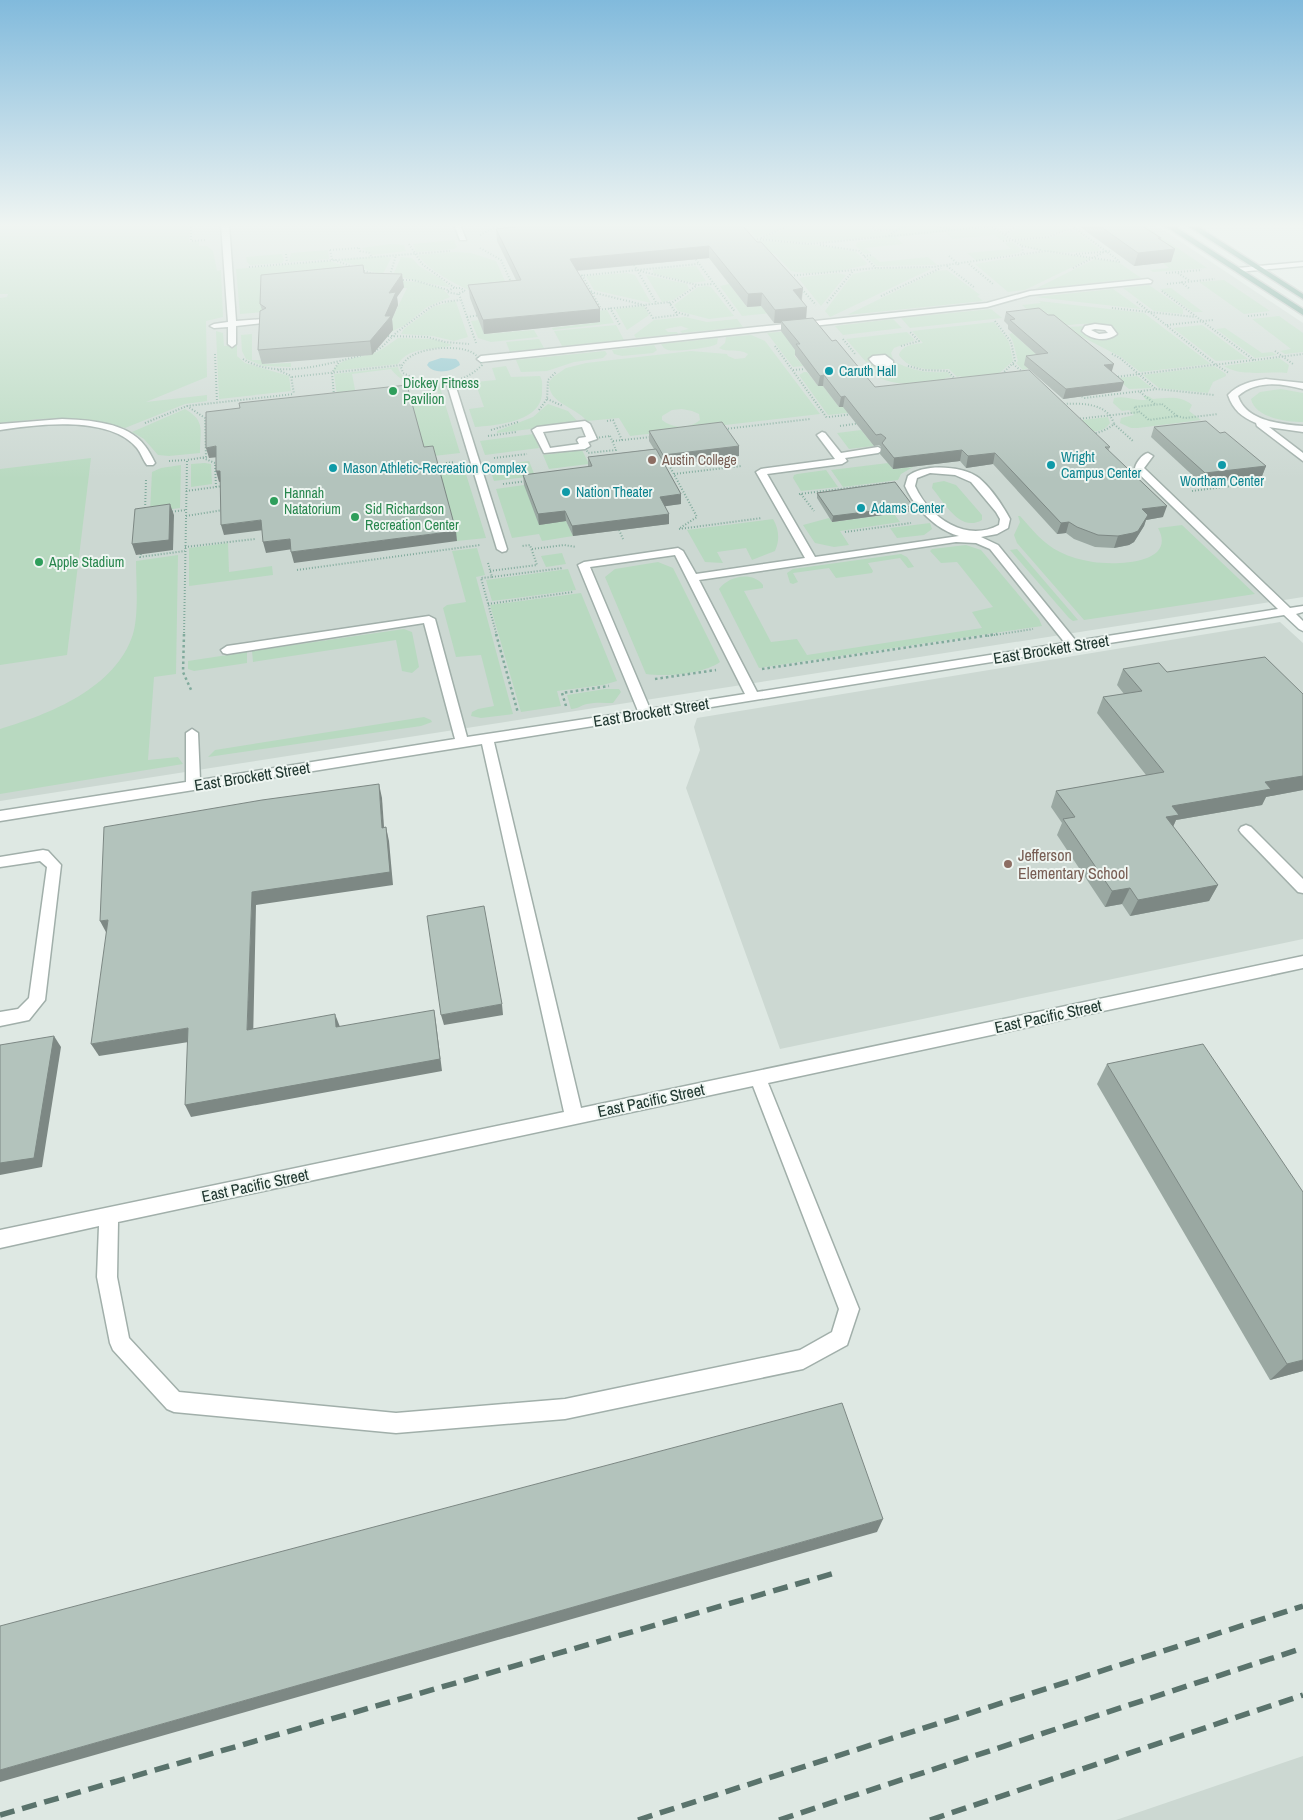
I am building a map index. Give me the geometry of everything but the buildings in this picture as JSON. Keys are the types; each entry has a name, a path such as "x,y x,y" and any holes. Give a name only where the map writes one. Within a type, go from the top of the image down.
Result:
{"street":[{"path":"231,309 232,344"},
{"path":"481,359 939,309"},
{"path":"214,326 263,321"},
{"path":"450,381 501,545"},
{"path":"1303,386 1280,382 1262,382 1238,389 1234,395 1234,402 1240,409 1303,458"},
{"path":"1251,417 1266,423 1303,429"},
{"path":"0,427 28,423 69,422 99,426 122,433 141,445 148,454 150,463"},
{"path":"585,424 592,438 582,440 585,446 547,451 538,430 585,424"},
{"path":"812,560 761,472 842,461 822,435"},
{"path":"838,456 878,450"},
{"path":"1148,456 1139,468 1303,627"},
{"path":"930,470 958,472 975,480 1001,511 1005,519 1004,526 996,531 984,534 970,534 940,524 912,490 909,484 910,478 930,470"},
{"path":"914,546 937,535 940,524"},
{"path":"996,531 992,540 994,547 1073,645"},
{"path":"692,578 956,539 978,540 994,547"},
{"path":"645,713 584,565 678,552 753,696"},
{"name":"East Brockett Street","path":"0,816 1303,609"},
{"path":"227,650 429,619 462,742"},
{"path":"192,733 193,785"},
{"path":"487,739 574,1116"},
{"path":"1246,830 1303,888"},
{"path":"0,862 43,855 54,865 37,1000 23,1015 0,1019"},
{"name":"East Pacific Street","path":"0,1239 1303,962"},
{"path":"109,1216 107,1277 120,1343 174,1402 396,1423 565,1409 803,1359 840,1338 850,1309 758,1078"}],"path":[{"path":"270,368 307,367 347,359 378,350 426,309"},
{"path":"388,336 434,338 445,342 476,344 464,309"},
{"path":"593,310 601,309"},
{"path":"647,309 653,318 678,315 674,309"},
{"path":"734,309 751,330 771,341 830,422"},
{"path":"1146,309 1216,365 1236,377"},
{"path":"1157,318 1161,313"},
{"path":"467,317 481,315"},
{"path":"1248,316 1261,315"},
{"path":"997,378 1015,361 1011,342 995,321 1004,320"},
{"path":"1166,325 1213,320"},
{"path":"214,326 217,402"},
{"path":"896,350 905,344 919,341 908,330"},
{"path":"1006,333 1011,332"},
{"path":"1275,351 1282,356"},
{"path":"1116,382 1110,377 1303,354"},
{"path":"242,357 246,362 290,374 295,402"},
{"path":"335,398 331,373 337,363 347,359"},
{"path":"904,364 923,370 948,371 962,385"},
{"path":"1013,364 1026,375"},
{"path":"292,377 402,365"},
{"path":"792,370 805,369"},
{"path":"1022,372 1030,371"},
{"path":"1123,388 1129,393"},
{"path":"1072,392 1085,398 1157,389 1214,396"},
{"path":"1140,391 1155,404"},
{"path":"1079,393 1095,407"},
{"path":"122,433 187,406 294,394"},
{"path":"1058,398 1064,404"},
{"path":"1114,424 1105,432 1085,434 1062,429 1050,422 1046,414 1049,410 1064,404 1085,404 1095,407 1111,415 1114,424 1148,456"},
{"path":"1177,416 1162,404 1134,407 1149,420 1224,413"},
{"path":"187,406 204,418 206,457"},
{"path":"1076,419 1140,412"},
{"path":"719,429 861,413"},
{"path":"1050,422 1059,421"},
{"path":"613,441 652,437"},
{"path":"446,463 547,451"},
{"path":"601,451 604,458"},
{"path":"145,516 147,472 150,463 206,457 215,463 216,487"},
{"path":"186,460 183,672 192,692"},
{"path":"669,465 697,517 673,533"},
{"path":"483,487 528,481"},
{"path":"776,497 891,483"},
{"path":"1186,492 1247,484"},
{"path":"186,490 230,485"},
{"path":"802,494 814,511"},
{"path":"162,514 186,510"},
{"path":"186,516 223,510"},
{"path":"679,529 786,515"},
{"path":"845,532 940,524"},
{"path":"619,530 623,541"},
{"path":"141,554 140,558 185,549 255,539"},
{"path":"297,570 501,545"},
{"path":"487,558 492,577"},
{"path":"519,715 482,578 570,567"},
{"path":"488,604 578,590"},
{"path":"757,670 1056,625"}],"shaded area":[{"name":"Austin College","path":"0,309 1282,309 1303,323 1303,597 0,801"},
{"name":"Jefferson Elementary School","path":"1280,622 1303,643 1303,939 780,1049 686,788 700,750 694,727 697,718"},
{"path":"1303,1756 1303,1820 1116,1820"}],"green space":[{"path":"0,309 223,309 223,317 206,321 207,377 146,402 207,395 207,401 185,404 125,428 102,422 69,418 0,423"},
{"path":"240,309 274,309 264,312 240,314"},
{"path":"397,309 425,309 405,325 391,332 387,329"},
{"path":"430,309 458,309 468,337 454,341 433,336 401,334 404,329"},
{"path":"615,309 646,309 649,315 627,330"},
{"path":"677,309 728,309 734,316 709,319 678,311"},
{"path":"737,309 768,309 771,313 742,316"},
{"path":"827,309 847,309 830,317 825,311"},
{"path":"859,309 906,309 847,315"},
{"path":"991,309 1002,318 910,328 901,318"},
{"path":"1026,309 1108,309 1144,313 1211,364 1140,372 1121,357 1063,327 1091,326 1088,333 1111,335 1105,330 1088,324 1061,326 1047,313 1033,315"},
{"path":"1151,309 1183,309 1183,314 1154,311"},
{"path":"1189,309 1199,309 1203,312 1193,312"},
{"path":"1237,309 1267,309 1270,311 1244,314"},
{"path":"607,310 614,323 553,330 552,328 600,322 594,311"},
{"path":"1279,316 1303,333 1303,352 1285,354 1280,351 1291,349 1252,319"},
{"path":"685,317 707,322 737,319 743,327 682,333 680,331 689,329 681,326 665,329 668,332 677,332 678,334 636,338 634,335 654,320"},
{"path":"893,319 902,328 843,335 835,326"},
{"path":"479,320 485,334 534,330 538,337 491,342 478,338 471,321"},
{"path":"994,322 1009,342 1013,361 994,378 966,381 960,376 957,377 949,369 915,367 903,360 899,355 906,347 923,343 912,331"},
{"path":"616,325 624,340 562,346 554,331"},
{"path":"1202,325 1248,359 1216,361 1173,328"},
{"path":"1225,328 1262,353 1272,352 1277,355 1255,358 1216,329"},
{"path":"216,331 223,333 224,346 237,345 237,356 245,363 289,376 291,391 219,399"},
{"path":"790,331 799,354 794,355 803,366 793,367 767,333"},
{"path":"907,332 915,340 894,348 891,353 893,359 887,360 888,362 922,371 947,372 952,377 945,378 949,383 908,384 886,381 870,371 874,370 869,364 876,363 874,361 866,362 846,339"},
{"path":"1012,333 1046,363 1023,370 1016,363 1018,361 1009,334"},
{"path":"252,334 252,360 262,360 262,364 291,363 291,367 263,366 246,359 242,351 241,335"},
{"path":"751,335 765,341 820,414 630,436 619,418 587,421 557,400 550,389 549,382 553,377 566,368 586,363 691,351 727,354 735,359 745,358 748,354 744,352 719,348 725,343 726,337","holes":["672,410 692,411 699,414 700,420 691,425 681,427 671,425 662,420 662,416"]},
{"path":"398,338 432,339 453,345 416,351 403,358 398,364 333,371 341,363 379,351"},
{"path":"718,338 717,344 693,349 668,350 661,344"},
{"path":"539,339 544,348 510,352 506,342"},
{"path":"654,345 657,350 653,353 622,356 614,354 612,350"},
{"path":"605,351 607,354 603,358 574,362 547,371 521,372 516,360"},
{"path":"1279,358 1289,365 1287,373 1246,373 1224,366"},
{"path":"506,366 511,377 540,376 542,391 540,401 535,409 517,420 475,427 469,409 484,407 475,382 496,380 492,368"},
{"path":"1214,366 1226,374 1226,376 1213,382 1208,393 1159,388 1143,375"},
{"path":"398,367 400,372 409,379 421,383 439,384 460,453 425,457 411,403 440,400 436,386 411,383 400,378 391,369 352,374 357,400 338,402 334,374"},
{"path":"807,372 818,386 823,386 839,407 852,406 856,412 828,415 799,375"},
{"path":"1137,376 1152,388 1129,389 1116,378"},
{"path":"1281,389 1303,393 1303,422 1281,420 1265,415 1259,411 1251,399 1260,392"},
{"path":"1143,396 1153,399 1173,398 1188,402 1192,405 1189,411 1201,420 1138,428 1131,428 1120,423 1121,418 1134,415 1129,410 1122,411 1113,403 1114,398 1123,397 1146,400"},
{"path":"548,404 568,411 579,423 497,433 497,431 533,417"},
{"path":"185,409 192,413 199,422 201,433 200,453 169,456 158,455 144,439 132,432"},
{"path":"1108,417 1110,423 1105,428 1094,431 1088,431 1064,422"},
{"path":"861,430 874,446 849,449 837,433"},
{"path":"534,434 539,448 485,455 480,441"},
{"path":"582,450 589,464 549,469 543,455"},
{"name":"Apple Stadium","path":"91,458 67,655 0,665 0,469"},
{"path":"529,461 535,476 494,481 489,466"},
{"path":"888,463 893,469 913,467 901,474 898,480 843,487 831,470"},
{"path":"191,464 211,464 212,484 191,487"},
{"path":"181,465 180,508 150,512 152,472 161,468"},
{"path":"826,470 838,487 801,491 793,478 797,474"},
{"path":"465,471 486,538 457,541 439,474"},
{"path":"944,481 956,485 982,515 982,520 974,523 967,522 960,519 947,508 932,488 933,483"},
{"path":"524,485 566,521 573,536 542,541 539,534 512,538 496,489"},
{"path":"894,514 900,522 840,531 849,545 834,547 815,543 803,525 829,518 832,522"},
{"path":"1018,516 1054,549 1076,558 1102,563 1128,562 1151,556 1159,549 1162,540 1158,528 1182,525 1255,594 1084,620 1017,543 1014,535 1020,522"},
{"path":"773,519 778,535 775,551 752,560 746,548 717,552 723,563 705,562 687,530"},
{"path":"930,523 932,529 924,535 897,538 890,528"},
{"path":"228,543 229,572 272,566 273,575 189,586 189,548"},
{"path":"966,545 981,550 1039,619 1042,626 759,668 719,589 734,578 747,577 758,581 763,585 763,588 744,591 771,642 797,639 807,655 982,628 972,612 993,607 957,562 941,563 930,551 932,549"},
{"path":"477,548 485,575 476,577 513,714 481,718 471,716 472,712 494,706 481,655 456,657 443,608 447,605 466,602 452,551"},
{"path":"1017,549 1078,620 1073,621 1069,618 1010,550"},
{"path":"562,553 566,564 546,567 541,556"},
{"path":"901,554 907,557 914,567 908,568 900,558 868,563 873,571 872,573 836,578 829,568 793,573 798,582 793,584 790,583 787,573 793,569"},
{"path":"178,555 176,674 154,677 148,760 178,757 183,764 0,794 0,729 60,707 97,684 112,670 124,653 135,626 137,607 136,561"},
{"path":"658,562 673,568 720,662 704,669 684,674 646,674 605,577 615,569"},
{"path":"568,569 576,590 492,601 486,580"},
{"path":"581,593 617,681 603,685 557,691 561,706 521,712 490,605"},
{"path":"404,629 412,632 419,667 412,673 402,671 396,640 253,662 252,651"},
{"path":"247,652 247,663 194,671 188,669 188,661"},
{"path":"605,689 619,689 621,692 613,703 590,703 571,709 567,695"},
{"path":"424,717 432,722 421,726 208,757 215,750"}],"water":[{"path":"441,358 456,359 460,365 452,369 438,371 427,365 429,362"}],"railway":[{"path":"0,1815 835,1573"},
{"path":"638,1820 1303,1606"},
{"path":"779,1820 1303,1648"},
{"path":"930,1820 1303,1695"}],"place":[{"name":"Caruth Hall","path":"829,371"},
{"name":"Dickey Fitness Pavilion","path":"393,391"},
{"name":"Austin College","path":"652,460"},
{"name":"Wright Campus Center","path":"1051,465"},
{"name":"Wortham Center","path":"1222,465"},
{"name":"Mason Athletic-Recreation Complex","path":"333,468"},
{"name":"Nation Theater","path":"566,492"},
{"name":"Hannah Natatorium","path":"274,501"},
{"name":"Adams Center","path":"861,508"},
{"name":"Sid Richardson Recreation Center","path":"355,517"},
{"name":"Apple Stadium","path":"39,562"},
{"name":"Jefferson Elementary School","path":"1008,864"}]}
